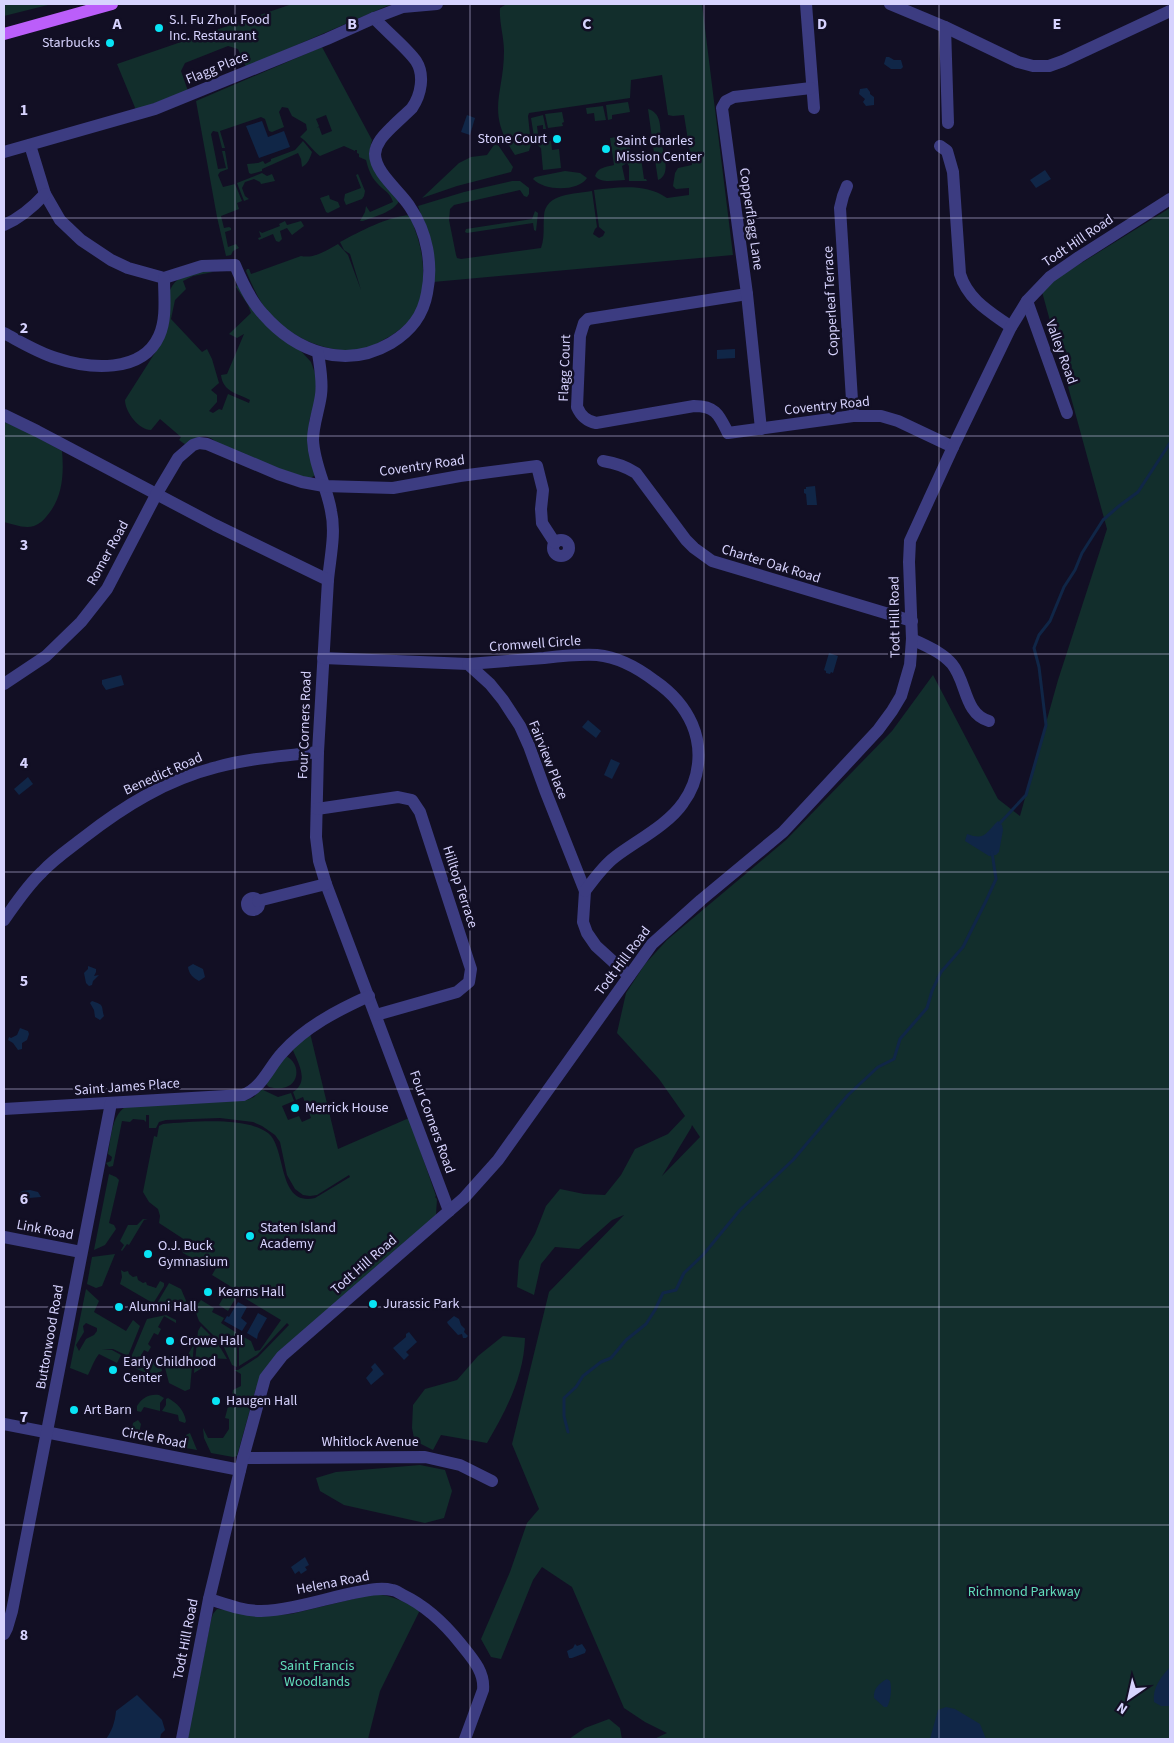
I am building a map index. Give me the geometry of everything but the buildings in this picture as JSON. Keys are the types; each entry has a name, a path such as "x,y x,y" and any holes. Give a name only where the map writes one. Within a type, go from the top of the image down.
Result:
{"main road":[{"path":"4,34 112,4"}],"street":[{"name":"Flagg Place","path":"4,152 155,109 403,7 437,4"},
{"path":"806,4 814,108"},
{"path":"890,4 945,27 1018,62 1033,66 1050,66 1063,61 1170,11"},
{"path":"30,145 45,194 60,220 68,229 96,251 128,268 164,278 202,266 236,265 250,296 262,314 300,344 318,353 344,356 363,355 376,351 400,338 415,324 427,296 429,260 428,246 410,207 380,169 375,154 382,138 412,107 418,95 421,81 420,70 416,60 374,18"},
{"path":"945,27 948,123"},
{"name":"Copperflagg Lane","path":"761,429 747,294 722,108 726,101 734,97 811,88"},
{"path":"940,146 947,151 953,172 962,284 980,305 1011,327"},
{"name":"Copperleaf Terrace","path":"848,186 840,208 853,416"},
{"path":"4,224 24,214 45,194"},
{"name":"Todt Hill Road","path":"182,1739 209,1599 241,1464 265,1378 282,1356 464,1198 498,1160 652,944 673,923 783,832 878,730 901,696 910,665 912,621 909,562 910,542 1011,327 1027,301 1050,277 1170,199"},
{"path":"4,332 38,351 76,363 95,366 133,361 144,355 160,335 164,310 164,278"},
{"name":"Flagg Court","path":"728,433 719,415 701,406 596,423 584,418 577,407 580,336 584,323 588,319 747,294"},
{"name":"Valley Road","path":"1027,301 1067,413"},
{"name":"Four Corners Road","path":"318,353 322,392 313,440 317,464 332,512 333,538 328,580 318,752 316,837 319,861 449,1211"},
{"path":"4,416 37,431 156,495 328,580"},
{"name":"Coventry Road","path":"728,433 853,416 881,416 898,421 953,447"},
{"name":"Coventry Road","path":"199,443 207,444 278,474 302,482 324,486 393,488 460,476 536,466 543,490 542,523 555,543"},
{"name":"Romer Road","path":"4,684 46,656 81,622 107,589 156,495 178,458 192,445 199,443"},
{"name":"Charter Oak Road","path":"603,461 621,465 636,473 686,540 712,561 912,621"},
{"path":"912,639 938,652 951,662 960,675 970,705 976,716 989,721"},
{"name":"Cromwell Circle","path":"468,664 575,655 598,655 632,666 665,688 688,716 694,730 699,755 693,784 683,804 668,819 602,868 585,891"},
{"path":"323,658 468,664"},
{"name":"Fairview Place","path":"468,664 496,692 520,726 585,891 583,922 587,933 596,946 629,976"},
{"name":"Benedict Road","path":"4,920 26,890 55,859 121,809 143,796 191,774 218,766 318,752"},
{"name":"Hilltop Terrace","path":"317,809 398,797 412,800 417,805 471,969 469,982 457,992 376,1015"},
{"path":"258,901 326,884"},
{"name":"Saint James Place","path":"4,1109 243,1095 251,1092 258,1086 282,1053 310,1028 347,1006 369,996"},
{"name":"Buttonwood Road","path":"4,1634 12,1610 48,1432 111,1103"},
{"name":"Link Road","path":"4,1237 81,1252"},
{"name":"Circle Road","path":"4,1424 241,1464"},
{"name":"Whitlock Avenue","path":"241,1464 425,1457 460,1465 492,1481"},
{"name":"Helena Road","path":"209,1599 233,1607 260,1611 297,1606 376,1589 393,1590 426,1608 454,1635 478,1667 484,1681 483,1690 465,1739"}],"green space":[{"path":"4,4 52,4 4,16"},
{"path":"292,4 396,4 387,6 246,67 238,49 228,46 185,63 181,71 188,91 136,110 117,64"},
{"name":"Saint Charles Mission Center","path":"702,4 733,255 433,282 432,246 418,206 464,192 512,181 520,181 529,188 527,197 520,190 454,205 450,209 449,220 456,255 457,258 461,259 541,248 546,208 555,199 562,196 592,191 597,227 593,234 599,238 605,232 599,227 594,190 632,187 650,190 667,198 689,195 689,188 676,189 673,186 675,173 678,168 692,165 684,115 668,115 662,75 631,80 630,98 529,113 531,144 529,151 515,155 506,140 498,114 504,51 500,8 505,5"},
{"path":"322,47 372,140 370,148 399,201 388,211 360,221 366,206 370,212 393,202 373,178 366,160 359,157 357,150 355,151 344,146 320,156 300,137 307,130 306,124 292,116 288,108 282,107 279,112 284,127 272,132 269,131 265,119 261,117 220,131 225,148 222,148 218,132 213,131 211,134 218,169 226,168 222,151 225,151 228,169 220,172 218,175 223,187 235,184 242,201 237,203 239,209 221,216 224,228 231,228 231,230 225,232 228,247 236,244 239,248 233,251 231,255 226,256 196,101","holes":["326,115 332,131 322,135 319,127 317,128 319,126 316,119"]},
{"path":"628,102 630,112 612,115 612,119 608,120 606,105"},
{"path":"603,106 606,120 595,121 594,113 587,114 586,108"},
{"path":"648,109 658,116 661,137 652,138"},
{"path":"562,112 563,126 548,128 545,114"},
{"path":"543,115 546,129 543,129 543,125 537,126 539,143 551,141 552,150 559,149 561,168 543,170 541,148 535,143 531,118"},
{"path":"624,136 628,139 632,158 641,158 644,179 647,181 629,181 629,166 627,163 622,166 625,180 605,181 595,176 600,169 614,165 610,138"},
{"path":"303,141 312,152 310,159 304,166 302,167 298,153 262,169 262,171 249,173 247,164 263,161 265,164 271,161 271,159 295,150"},
{"path":"496,142 513,167 511,172 457,186 422,198 459,163 471,157 487,155"},
{"path":"662,145 666,170 662,178 658,180 653,146"},
{"path":"565,171 580,173 587,178 583,183 569,188 545,186 533,179 535,177"},
{"path":"262,173 267,176 272,174 275,181 261,184 254,179 245,182 242,188 245,196 249,199 244,201 237,183"},
{"path":"358,174 365,191 364,196 362,199 346,205 344,200 345,194 361,188 356,175"},
{"path":"329,195 330,199 338,202 340,207 328,213 320,198"},
{"name":"Richmond Parkway","path":"1170,208 1170,1739 654,1739 667,1733 645,1722 624,1708 572,1587 542,1567 533,1580 501,1659 491,1657 481,1639 510,1572 527,1523 539,1509 512,1444 549,1292 624,1215 612,1220 579,1249 555,1247 541,1264 534,1295 517,1287 519,1261 535,1234 546,1206 560,1189 584,1194 605,1195 621,1175 635,1149 668,1134 685,1116 659,1079 617,1033 626,993 645,964 667,940 786,840 892,731 933,675 998,799 1020,816 1058,680 1107,529 1041,288","holes":["692,1125 700,1137 662,1176"]},
{"path":"535,211 538,213 536,231 534,230 533,223 465,232 466,229 532,219"},
{"path":"410,215 422,255 423,294 420,304 412,317 396,332 370,347 353,350 328,348 292,333 272,317 264,307 246,271 249,269 251,274 301,256 316,255 338,244 348,255 361,290 350,254 344,250 340,242 383,222"},
{"path":"285,221 287,225 301,221 304,226 292,235 287,228 280,231 282,239 279,242 276,241 273,234 259,240 258,238 261,237 259,231 262,233 280,226 279,224"},
{"path":"197,270 213,272 193,276 183,281 186,289 175,300 171,319 202,352 207,349 212,359 219,383 211,390 217,395 217,402 209,411 213,413 219,409 222,410 228,394 249,403 250,400 228,389 222,381 221,375 227,374 244,334 237,338 229,334 251,313 236,287 239,283 311,362 316,376 316,399 309,421 315,475 311,478 303,478 219,445 210,438 202,436 186,445 179,440 181,437 160,419 151,430 146,429 134,420 127,410 125,400 158,348 172,286 185,275"},
{"path":"4,422 26,431 62,451 63,468 59,494 52,510 41,522 34,526 22,527 4,522"},
{"path":"310,1033 338,1149 409,1118 437,1199 436,1215 256,1388 237,1456 211,1453 204,1438 203,1428 208,1438 223,1438 229,1429 229,1419 225,1418 231,1395 233,1390 241,1386 241,1374 234,1370 238,1370 258,1357 289,1325 287,1323 257,1355 239,1366 239,1343 242,1336 251,1341 255,1351 260,1350 281,1320 238,1294 228,1311 219,1305 230,1286 212,1275 216,1268 210,1265 206,1266 183,1253 185,1240 159,1223 158,1209 149,1202 143,1192 154,1136 157,1137 159,1126 163,1124 217,1121 246,1124 268,1133 274,1140 288,1185 294,1194 303,1198 315,1198 350,1177 349,1175 317,1195 303,1195 295,1189 287,1175 280,1142 275,1135 262,1126 253,1122 220,1118 166,1120 159,1122 156,1128 149,1128 149,1115 146,1115 146,1122 133,1119 130,1122 122,1121 113,1166 109,1167 106,1163 111,1161 112,1157 108,1154 112,1129 117,1116 125,1107 247,1100 254,1097 261,1089 278,1097 291,1093 294,1101 282,1106 288,1120 299,1116 302,1122 311,1118 303,1097 296,1100 293,1092 301,1083 302,1077 292,1048"},
{"path":"286,1056 292,1060 295,1066 296,1078 287,1087 269,1087 265,1083"},
{"path":"109,1174 119,1180 109,1223 114,1225 116,1229 105,1245 94,1250"},
{"path":"143,1219 148,1220 144,1220 129,1245 127,1244 122,1251 124,1245 120,1241 128,1225 137,1225"},
{"path":"115,1254 102,1286 96,1288 87,1284 92,1257"},
{"path":"121,1270 124,1272 128,1271 133,1277 137,1276 138,1280 156,1288 160,1281 164,1283 154,1302 120,1284"},
{"path":"169,1283 181,1289 187,1303 184,1310 168,1312 156,1305"},
{"path":"86,1289 99,1301 94,1312 126,1331 133,1320 140,1326 128,1356 113,1349 102,1349 112,1350 121,1355 117,1363 99,1354 88,1375 70,1368","holes":["86,1323 97,1328 94,1335 86,1339 79,1351 76,1345 84,1332 83,1326"]},
{"path":"201,1300 214,1308 212,1312 224,1318 221,1323 240,1335 237,1343 237,1367 232,1365 223,1345 199,1321 192,1302 197,1305"},
{"path":"166,1315 176,1320 176,1323 164,1316 158,1327 161,1329 158,1335 154,1333 148,1344 151,1347 148,1352 144,1350 138,1361 149,1368 156,1358 160,1360 162,1371 152,1375 136,1369 129,1362 147,1319"},
{"path":"201,1326 217,1342 227,1359 208,1358 202,1368 194,1373 198,1331"},
{"path":"503,1336 525,1338 524,1352 513,1393 487,1443 441,1435 433,1450 417,1442 412,1428 413,1405 425,1389 457,1380 478,1356"},
{"path":"194,1344 190,1389 185,1391 169,1383 163,1360 166,1355 182,1365"},
{"path":"159,1395 164,1398 160,1403 160,1411 144,1407 141,1412 137,1411 137,1406 144,1398"},
{"path":"168,1398 182,1410 185,1423 179,1421 178,1415 162,1411"},
{"path":"138,1420 141,1424 139,1433 185,1442 186,1435 190,1433 197,1450 130,1438 133,1423"},
{"path":"420,1465 445,1470 452,1491 444,1518 425,1523 344,1505 320,1491 316,1478 336,1472"},
{"name":"Saint Francis Woodlands","path":"374,1594 393,1597 420,1610 380,1691 368,1739 187,1739 211,1620 217,1609 274,1615 291,1614"},
{"path":"609,1719 620,1728 622,1739 569,1739 585,1728"}],"water":[{"path":"886,57 901,60 903,67 901,69 891,69 884,64"},
{"path":"867,88 874,97 874,105 866,106 863,102 865,99 859,94 860,89"},
{"path":"467,115 475,118 470,135 461,132"},
{"path":"262,121 268,137 284,131 290,147 259,158 246,126"},
{"path":"1045,170 1051,179 1036,188 1030,180"},
{"path":"735,349 735,358 717,359 717,350"},
{"path":"815,486 817,505 807,505 804,489"},
{"path":"829,653 838,656 833,673 831,672 830,674 824,670"},
{"path":"121,675 124,685 106,690 102,680"},
{"path":"588,720 601,731 596,738 582,727"},
{"path":"611,759 620,763 612,779 604,775"},
{"path":"28,777 33,784 19,795 14,789"},
{"path":"998,821 1002,825 1003,830 999,852 996,855 989,856 965,841 967,834 982,836"},
{"path":"193,964 203,969 205,977 199,981 189,972 188,967"},
{"path":"88,966 96,969 94,976 99,975 92,985 89,986 86,983 84,973"},
{"path":"92,1001 102,1006 104,1016 100,1020 95,1017 90,1003"},
{"path":"20,1028 28,1031 29,1034 27,1040 22,1043 22,1049 18,1050 8,1040 9,1037 17,1035"},
{"path":"22,1191 38,1192 41,1197 29,1198 26,1200 24,1207 20,1205 19,1194"},
{"path":"238,1302 247,1307 241,1318 247,1323 242,1331 224,1321 227,1316 229,1317"},
{"path":"258,1313 267,1318 257,1339 247,1333"},
{"path":"454,1316 459,1319 465,1329 464,1332 468,1336 466,1338 463,1338 462,1334 458,1335 448,1324 447,1322"},
{"path":"409,1332 417,1342 406,1352 409,1355 404,1360 393,1348"},
{"path":"375,1363 384,1374 371,1385 366,1378 373,1370 371,1367"},
{"path":"305,1557 309,1565 305,1567 307,1570 301,1574 299,1571 295,1574 291,1567"},
{"path":"575,1644 577,1646 582,1644 586,1650 585,1653 569,1658 567,1651 573,1648"},
{"path":"1170,1667 1170,1706 1161,1706 1154,1702 1154,1692 1160,1679"},
{"path":"887,1679 890,1681 891,1694 887,1707 884,1707 874,1698 874,1692 881,1682"},
{"path":"137,1695 162,1720 165,1730 161,1734 160,1739 106,1739 113,1726 116,1711"},
{"path":"946,1707 955,1709 980,1724 986,1739 930,1739 938,1710"}],"waterway":[{"path":"1000,823 1026,795 1046,725 1039,667 1034,648 1039,635 1050,621 1064,587 1075,570 1082,553 1103,520 1138,492 1170,443"},
{"path":"568,1432 564,1416 564,1398 576,1387 583,1376 601,1362 611,1358 626,1340 646,1324 663,1293 676,1290 684,1273 703,1255 740,1210 793,1160 848,1095 878,1067 894,1059 900,1039 927,1008 932,991 941,972 963,947 985,903 996,879 992,852"}],"place":[{"name":"S.I. Fu Zhou Food Inc. Restaurant","path":"159,28"},
{"name":"Starbucks","path":"110,43"},
{"name":"Stone Court","path":"557,139"},
{"name":"Saint Charles Mission Center","path":"606,149"},
{"name":"Merrick House","path":"295,1108"},
{"name":"Staten Island Academy","path":"250,1236"},
{"name":"O.J. Buck Gymnasium","path":"148,1254"},
{"name":"Kearns Hall","path":"208,1292"},
{"name":"Jurassic Park","path":"373,1304"},
{"name":"Alumni Hall","path":"119,1307"},
{"name":"Crowe Hall","path":"170,1341"},
{"name":"Early Childhood Center","path":"113,1370"},
{"name":"Haugen Hall","path":"216,1401"},
{"name":"Art Barn","path":"74,1410"}]}
